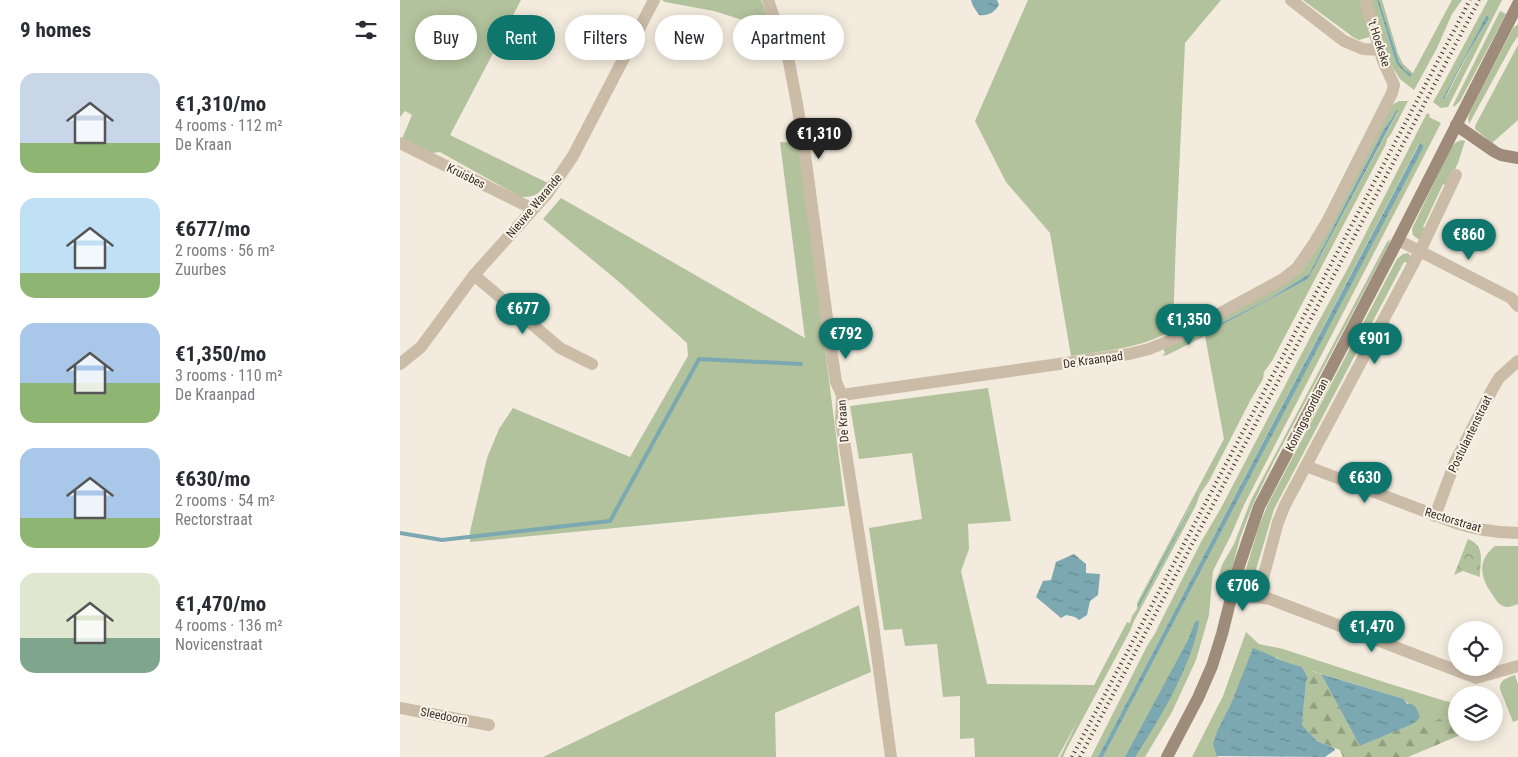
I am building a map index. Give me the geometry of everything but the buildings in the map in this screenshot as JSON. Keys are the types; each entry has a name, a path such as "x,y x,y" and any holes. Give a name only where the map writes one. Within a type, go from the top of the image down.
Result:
{"street":[{"name":"Nieuwe Warande","path":"400,364 421,347 474,275 547,194 574,156 654,0"},
{"name":"De Kraan","path":"768,0 789,62 803,140 836,382 842,395 841,421 873,625 890,757"},
{"path":"1290,0 1344,41 1362,48 1380,50"},
{"name":"'t Hoekske","path":"1366,0 1380,50 1394,85"},
{"name":"Koningsoordlaan","path":"1167,757 1198,698 1212,666 1246,543 1259,507 1517,9"},
{"name":"De Kraanpad","path":"842,395 1129,354 1169,341 1267,289 1297,268 1313,245 1328,220 1389,99 1394,85"},
{"path":"1456,125 1495,152 1518,158"},
{"name":"Kruisbes","path":"400,143 533,209"},
{"name":"Koningsoordlaan","path":"1258,597 1278,522 1285,505 1420,251 1456,175"},
{"path":"1398,240 1511,298 1518,306"},
{"path":"474,275 560,348 592,364"},
{"name":"Postulantenstraat","path":"1435,516 1455,462 1499,378 1518,361"},
{"name":"Rectorstraat","path":"1306,466 1468,527 1518,534"},
{"path":"1232,594 1244,598 1258,597 1270,600 1476,678 1518,666"},
{"name":"Sleedoorn","path":"400,708 489,725"}],"green space":[{"path":"400,0 521,0 513,15 487,15 487,60 489,60 450,135 548,183 539,192 521,197 440,152 432,153 402,139 412,115 405,111 400,117"},
{"path":"662,0 761,0 767,15 733,15 733,17 714,11"},
{"path":"1028,0 1221,0 1185,43 1173,329 1150,341 1124,348 1071,356 1050,233 1006,182 975,121"},
{"path":"1303,0 1361,0 1369,37 1359,40 1353,37"},
{"path":"1370,0 1377,0 1396,63 1404,69 1399,62 1379,0 1382,0 1398,54 1403,64 1413,73 1452,0 1462,0 1452,14 1437,48 1414,90 1400,79 1391,65"},
{"path":"1488,0 1502,0 1448,107 1441,108 1430,100 1433,102","holes":["1486,16 1489,19 1473,44 1445,100 1442,98 1444,98"]},
{"path":"1500,11 1506,14 1460,101 1454,107 1453,105"},
{"path":"1518,24 1518,36 1469,124 1470,112 1513,28"},
{"path":"1518,45 1518,120 1492,143 1475,129 1475,126"},
{"path":"1399,101 1408,101 1063,757 1060,757 1078,720 1058,757 975,757 974,738 960,739 960,696 943,697 937,644 905,646 902,629 884,630 869,528 922,519 912,453 859,459 850,406 988,388 1011,521 968,524 969,549 961,571 987,684 1094,685 1127,622 1130,623 1137,609 1137,603 1224,439 1205,336 1162,356 1165,353 1163,348 1293,277 1392,105","holes":["1398,112 1308,279 1212,330 1211,328 1267,300 1309,274 1383,131","1193,503 1140,606 1139,607 1188,511"]},
{"path":"1427,113 1430,115 1429,117 1441,123 1244,505 1213,571 1209,615 1196,660 1172,712 1145,757 1103,757 1424,146 1419,144 1098,757 1091,757 1201,542 1221,508 1349,266"},
{"path":"1461,140 1465,141 1458,163 1447,186 1443,184 1423,227 1426,229 1420,239 1418,239 1413,235 1412,229 1451,147"},
{"path":"780,142 799,143 845,506 470,542 470,532 487,458 499,429 513,408 630,457 688,356 687,343 618,281 543,219 561,198 805,338"},
{"path":"1390,239 1253,504 1240,538 1228,584 1219,582 1218,577 1222,565 1234,544 1251,500"},
{"path":"1408,253 1411,256 1408,263 1404,262 1274,509 1255,573 1259,574 1255,588 1249,590 1242,584 1243,579 1259,526 1268,504 1397,259 1403,254"},
{"path":"1468,539 1474,542 1480,550 1480,577 1463,571 1454,575"},
{"path":"1495,546 1518,546 1518,604 1507,607 1500,604 1485,581 1482,569 1483,563 1489,551"},
{"path":"859,605 871,672 775,713 776,757 543,757"},
{"path":"1246,632 1259,644 1283,649 1448,702 1448,716 1416,730 1413,724 1420,718 1404,699 1312,671 1308,678 1302,667 1288,664 1276,657 1233,699 1218,729 1217,756 1219,757 1192,757 1223,696"},
{"path":"1311,671 1321,674 1360,746 1413,724 1416,729 1448,715 1448,740 1408,757 1343,757 1340,750 1317,741 1302,725 1306,682"},
{"path":"1515,675 1518,684 1518,720 1513,722 1503,697 1503,686 1500,686 1504,680"}],"water":[{"path":"971,0 997,0 999,5 990,13 979,15"},
{"path":"1377,0 1379,0 1399,62 1411,74 1410,77 1396,63"},
{"path":"1486,16 1489,19 1460,68 1445,98 1446,100 1442,98 1444,97"},
{"path":"1397,110 1308,279 1212,330 1211,328 1267,300 1309,274 1383,131"},
{"path":"1420,143 1424,146 1103,757 1098,757"},
{"path":"1193,503 1189,512 1139,607 1138,605"},
{"path":"1074,554 1086,564 1086,573 1100,574 1098,595 1090,601 1087,615 1079,620 1066,615 1061,618 1036,597 1043,581 1051,580 1056,562"},
{"path":"1199,620 1189,658 1168,702 1135,757 1125,757 1188,640 1195,622"},
{"path":"1253,648 1302,667 1308,678 1302,725 1317,741 1335,750 1325,757 1217,756 1213,744 1218,729 1233,699"},
{"path":"1321,674 1404,699 1407,704 1415,706 1420,718 1413,724 1360,746"}],"waterway":[{"path":"400,533 442,540 610,521 699,359 801,364"}],"railway":[{"path":"1072,757 1470,0"},
{"path":"1080,757 1479,0"}]}
